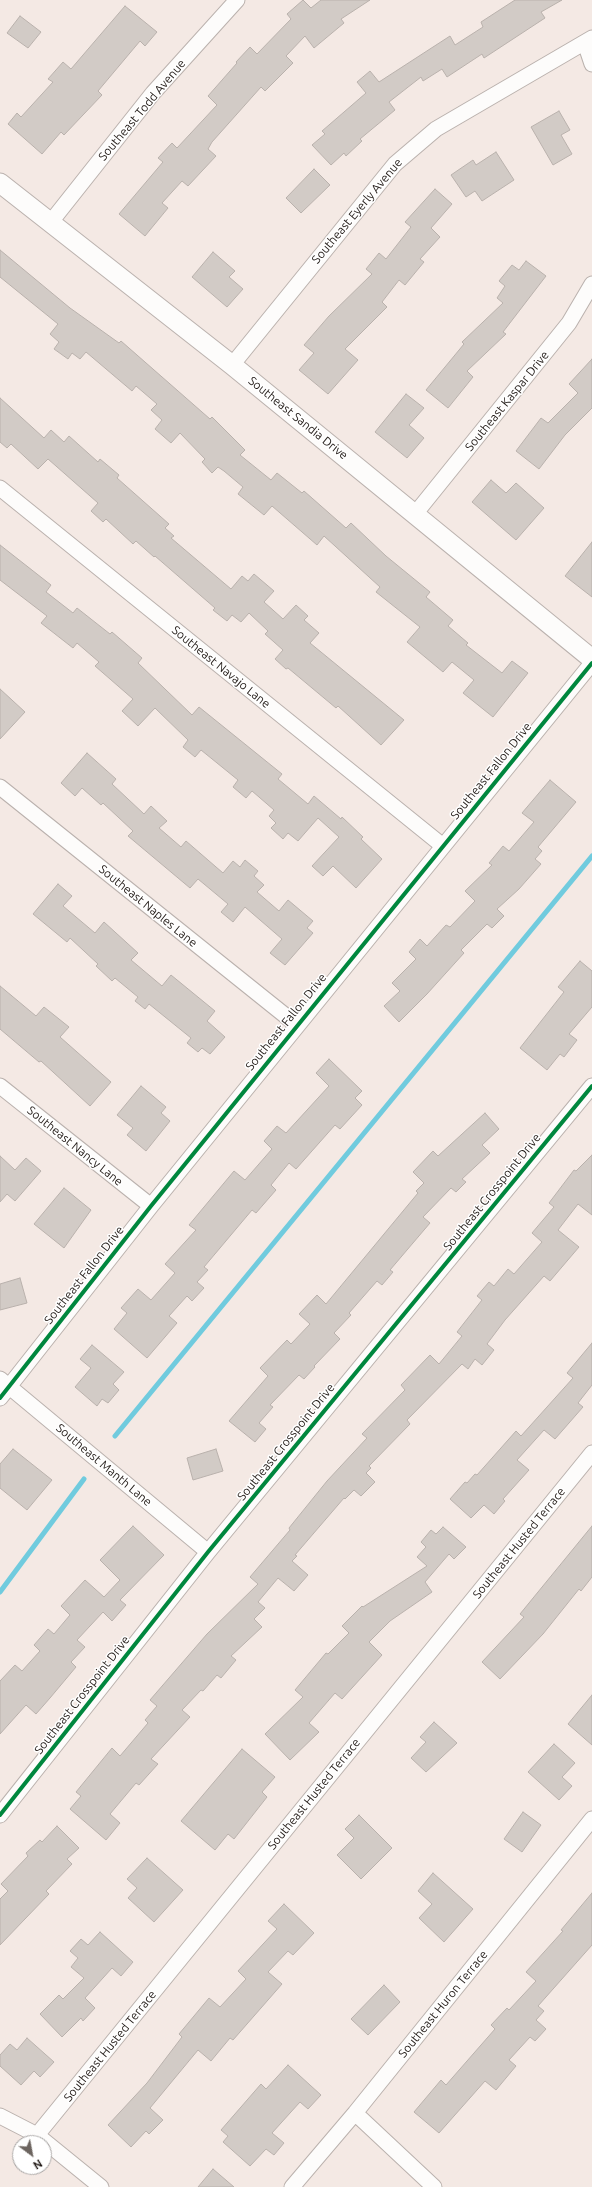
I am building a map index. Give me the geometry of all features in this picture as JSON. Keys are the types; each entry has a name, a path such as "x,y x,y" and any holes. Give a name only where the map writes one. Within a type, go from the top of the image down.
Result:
{"street":[{"name":"Southeast Todd Avenue","path":"50,223 153,93 237,0"},
{"path":"588,41 592,64"},
{"name":"Southeast Eyerly Avenue","path":"232,365 395,164 436,129 588,41"},
{"name":"Southeast Sandia Drive","path":"0,183 232,365 592,659"},
{"name":"Southeast Kaspar Drive","path":"415,514 569,323 592,284"},
{"name":"Southeast Navajo Lane","path":"0,488 443,846"},
{"name":"Southeast Fallon Drive","path":"3,1388 592,663"},
{"name":"Southeast Naples Lane","path":"0,787 297,1025"},
{"name":"Southeast Nancy Lane","path":"0,1086 151,1206"},
{"name":"Southeast Crosspoint Drive","path":"0,1815 208,1552 592,1086"},
{"name":"Southeast Manth Lane","path":"3,1388 208,1552"},
{"name":"Southeast Husted Terrace","path":"37,2135 592,1453"},
{"name":"Southeast Huron Terrace","path":"292,2187 355,2113 592,1819"},
{"path":"355,2113 434,2187"},
{"path":"0,2116 37,2135"},
{"path":"52,2147 101,2187"}],"building":[{"path":"303,0 311,8 321,0 370,0 341,19 344,23 314,48 305,36 286,56 293,63 265,91 261,87 212,142 208,149 216,156 188,186 182,181 162,203 168,208 145,236 119,214 163,162 158,158 172,143 177,148 217,105 208,96 237,63 236,62 250,47 257,54 291,19 287,14"},
{"path":"515,0 562,0 541,12 545,18 484,58 482,54 447,77 442,69 423,81 421,77 389,102 395,110 360,139 362,141 346,156 344,153 331,165 312,145 325,134 322,131 366,93 357,82 370,71 379,82 450,36 455,45 483,27 481,22"},
{"path":"125,6 157,32 145,46 140,41 98,91 102,95 64,135 61,132 42,154 8,124 17,113 21,117 53,82 48,79 63,62 71,69"},
{"path":"20,16 41,32 28,48 7,33"},
{"path":"559,111 570,130 561,135 572,154 553,165 531,127"},
{"path":"496,152 514,180 482,201 475,191 466,197 451,175 473,160 476,165"},
{"path":"314,169 330,185 301,213 286,198"},
{"path":"435,189 452,204 431,228 440,237 420,259 424,262 405,285 399,280 382,302 387,307 345,349 358,360 328,394 299,370 314,353 304,345 329,316 372,274 366,269 379,253 386,259 411,227 405,222"},
{"path":"0,250 70,308 119,343 121,341 210,419 212,417 245,450 240,455 271,480 277,473 302,493 304,491 346,528 351,523 386,556 430,592 426,597 453,620 448,626 468,643 466,645 502,673 512,661 528,673 493,717 463,693 474,680 452,662 443,672 407,642 420,627 376,592 380,587 324,536 317,545 272,506 264,515 238,494 243,487 224,471 218,467 212,473 202,462 205,459 180,433 171,443 155,429 162,420 151,410 157,404 136,386 132,391 86,352 80,359 72,353 68,359 54,349 59,342 50,334 58,324 0,277"},
{"path":"213,252 235,271 229,277 243,289 227,307 192,277"},
{"path":"526,261 546,276 503,332 506,334 467,371 473,377 448,408 426,390 464,344 462,342 503,303 497,298 505,286 499,281 512,265 519,270"},
{"path":"592,359 592,408 565,435 539,469 516,451 541,418 548,423 578,393 569,384"},
{"path":"406,394 424,408 409,425 424,438 407,458 375,432"},
{"path":"0,398 44,438 51,430 64,442 69,436 98,462 100,459 119,475 117,478 169,524 165,528 174,536 171,538 231,589 242,576 248,581 254,574 274,591 264,602 283,619 296,605 308,616 304,620 319,633 310,643 404,720 381,745 338,706 336,708 275,659 283,650 265,634 268,631 249,613 241,622 232,615 227,621 213,610 215,608 155,556 154,557 136,541 133,544 106,519 103,522 91,511 98,503 48,459 38,469 11,444 7,448 0,442"},
{"path":"491,480 506,493 516,483 544,508 516,540 472,502"},
{"path":"592,542 592,597 565,576"},
{"path":"0,545 51,585 46,592 73,613 77,608 110,634 112,632 142,658 138,663 192,715 199,707 282,774 278,779 308,804 314,796 341,819 342,817 363,837 361,839 382,859 356,888 333,866 323,876 312,866 339,837 318,818 298,841 288,833 283,839 271,828 276,823 269,816 274,810 252,791 246,798 233,787 238,780 201,750 195,757 183,747 188,740 155,708 138,726 122,711 133,699 95,666 99,662 77,643 73,648 41,623 47,616 0,580"},
{"path":"0,689 25,712 0,739"},
{"path":"87,753 116,779 112,784 144,814 151,806 167,821 159,828 181,847 186,841 223,873 233,861 240,867 245,860 258,871 254,876 264,885 257,892 279,911 288,900 313,921 307,928 313,933 285,965 270,953 282,939 245,907 233,922 221,912 228,904 198,879 190,888 128,836 133,831 103,803 101,805 82,788 75,796 61,783"},
{"path":"550,780 576,802 538,847 542,851 535,859 541,864 519,889 497,909 504,916 492,928 487,924 461,950 464,953 399,1022 384,1006 400,991 392,983 416,959 409,952 420,939 427,946 446,925 450,927 475,901 465,891 492,865 489,863 503,846 509,851 534,822 522,813"},
{"path":"58,884 72,896 63,906 95,933 104,922 138,953 131,960 162,986 171,975 215,1011 207,1021 225,1037 210,1054 202,1048 198,1052 187,1043 191,1038 149,1004 145,1009 135,1001 138,997 115,978 112,981 96,966 98,964 70,938 67,942 33,914"},
{"path":"580,961 592,971 592,1007 569,1034 577,1040 564,1057 560,1054 547,1070 520,1048 564,992 558,987"},
{"path":"0,986 36,1016 44,1007 69,1027 60,1037 111,1082 90,1106 41,1061 39,1062 0,1029"},
{"path":"329,1059 362,1091 355,1098 362,1105 340,1129 335,1125 296,1169 289,1163 271,1185 276,1190 256,1213 252,1210 204,1267 208,1270 197,1282 204,1288 192,1301 187,1296 169,1316 177,1323 147,1358 114,1329 127,1313 121,1308 138,1289 151,1300 175,1273 165,1264 196,1230 189,1225 234,1171 245,1180 272,1149 264,1141 277,1126 286,1133 329,1086 316,1073"},
{"path":"141,1086 166,1107 161,1113 170,1121 146,1151 127,1135 133,1128 117,1115"},
{"path":"485,1113 499,1129 482,1145 490,1153 462,1179 466,1182 456,1192 451,1188 423,1217 430,1223 390,1270 393,1272 382,1285 377,1281 349,1313 351,1315 334,1333 340,1339 314,1366 315,1367 304,1379 299,1375 270,1405 273,1407 259,1423 266,1429 255,1442 229,1421 268,1376 260,1368 287,1340 291,1344 310,1324 299,1314 317,1295 326,1304 418,1193 416,1191 424,1183 413,1172 433,1151 438,1156"},
{"path":"592,1155 592,1215 578,1204 558,1230 579,1247 550,1281 544,1276 505,1320 487,1344 494,1350 482,1365 475,1359 468,1369 462,1364 407,1420 410,1424 369,1466 371,1468 366,1473 375,1482 361,1496 354,1490 345,1499 344,1498 295,1555 297,1556 292,1561 308,1575 294,1591 278,1578 258,1602 265,1608 254,1619 262,1627 231,1656 236,1660 221,1678 217,1675 203,1691 201,1690 182,1710 190,1717 151,1759 158,1764 139,1785 136,1783 110,1814 120,1823 106,1840 70,1809 81,1796 76,1792 112,1748 120,1756 148,1723 145,1720 157,1706 150,1700 207,1634 258,1584 250,1577 290,1530 289,1528 327,1481 367,1438 362,1434 405,1390 401,1385 430,1355 439,1364 462,1336 457,1332 482,1300 477,1296 489,1282 494,1286 508,1269 514,1274 542,1242 532,1233 554,1207 549,1203 574,1170 576,1171"},
{"path":"0,1156 15,1170 26,1158 41,1171 15,1201 7,1194 0,1202"},
{"path":"64,1188 91,1210 64,1248 34,1224"},
{"path":"20,1278 27,1303 0,1310 0,1284"},
{"path":"592,1343 592,1385 578,1403 583,1407 555,1439 544,1430 517,1460 529,1470 503,1499 505,1501 494,1514 484,1505 471,1518 450,1499 465,1482 467,1483 475,1474 477,1475 516,1431 521,1436 573,1378 567,1373"},
{"path":"92,1345 124,1372 113,1384 119,1390 108,1403 102,1399 97,1406 75,1387 91,1368 80,1359"},
{"path":"13,1449 52,1480 27,1510 0,1488 0,1464"},
{"path":"216,1449 223,1471 193,1480 187,1458"},
{"path":"133,1526 164,1555 120,1600 126,1605 112,1621 103,1612 77,1640 85,1647 71,1662 76,1667 36,1714 26,1705 0,1734 0,1681 15,1665 22,1671 40,1651 34,1645 48,1629 54,1634 70,1615 61,1606 85,1580 104,1597 120,1580 100,1560"},
{"path":"592,1526 592,1577 581,1591 579,1589 543,1634 500,1679 482,1662 524,1617 520,1614"},
{"path":"443,1527 466,1547 454,1559 449,1554 425,1582 432,1592 390,1621 369,1642 382,1655 342,1699 335,1693 309,1723 319,1732 290,1760 265,1734 303,1697 295,1690 326,1653 328,1654 349,1633 342,1626 362,1606 363,1607 427,1566 417,1557 426,1547 421,1542 431,1530 436,1534"},
{"path":"592,1695 592,1745 568,1724"},
{"path":"434,1722 457,1743 426,1772 411,1758 426,1742 420,1737"},
{"path":"554,1744 575,1763 562,1777 572,1786 559,1800 528,1772"},
{"path":"242,1749 275,1777 262,1792 267,1797 234,1839 228,1834 215,1850 181,1821"},
{"path":"523,1812 541,1825 522,1852 504,1839"},
{"path":"359,1815 392,1848 361,1879 337,1855 354,1838 345,1829"},
{"path":"57,1826 79,1848 67,1859 72,1864 46,1891 49,1894 0,1945 0,1899 8,1891 1,1884 28,1856 26,1853 40,1840 42,1842"},
{"path":"147,1858 183,1890 154,1922 128,1898 137,1888 127,1879"},
{"path":"433,1873 473,1909 444,1942 419,1918 432,1904 418,1891"},
{"path":"592,1893 592,1945 538,2006 544,2011 536,2020 546,2029 535,2041 530,2037 509,2060 516,2066 496,2090 485,2081 439,2133 414,2112 441,2080 446,2085 495,2029 491,2025 507,2008 509,2010 536,1981 526,1972 563,1931 561,1930"},
{"path":"284,1904 314,1933 293,1955 288,1951 268,1972 282,1984 233,2040 230,2038 211,2061 198,2050 150,2108 163,2120 149,2134 146,2131 131,2147 108,2125 147,2083 182,2037 179,2034 209,1998 220,2007 246,1979 238,1971 277,1929 268,1921"},
{"path":"100,1932 133,1962 121,1976 112,1968 85,1998 95,2008 83,2021 81,2018 62,2037 40,2014 59,1995 63,1999 84,1978 71,1967 78,1958 70,1951 81,1939 88,1945"},
{"path":"384,1985 400,2002 368,2035 351,2019"},
{"path":"27,2038 54,2062 40,2077 34,2071 21,2085 0,2066 0,2055 10,2044 17,2050"},
{"path":"288,2065 321,2095 308,2109 300,2102 272,2133 284,2143 274,2155 266,2149 250,2166 223,2142 228,2136 221,2130 261,2084 266,2089"},
{"path":"213,2169 234,2187 198,2187"}],"waterway":[{"path":"115,1436 592,856"},
{"path":"0,1592 84,1479"}],"cycle path":[{"path":"0,1398 151,1206 592,663"},
{"path":"0,1815 208,1552 592,1086"}]}
